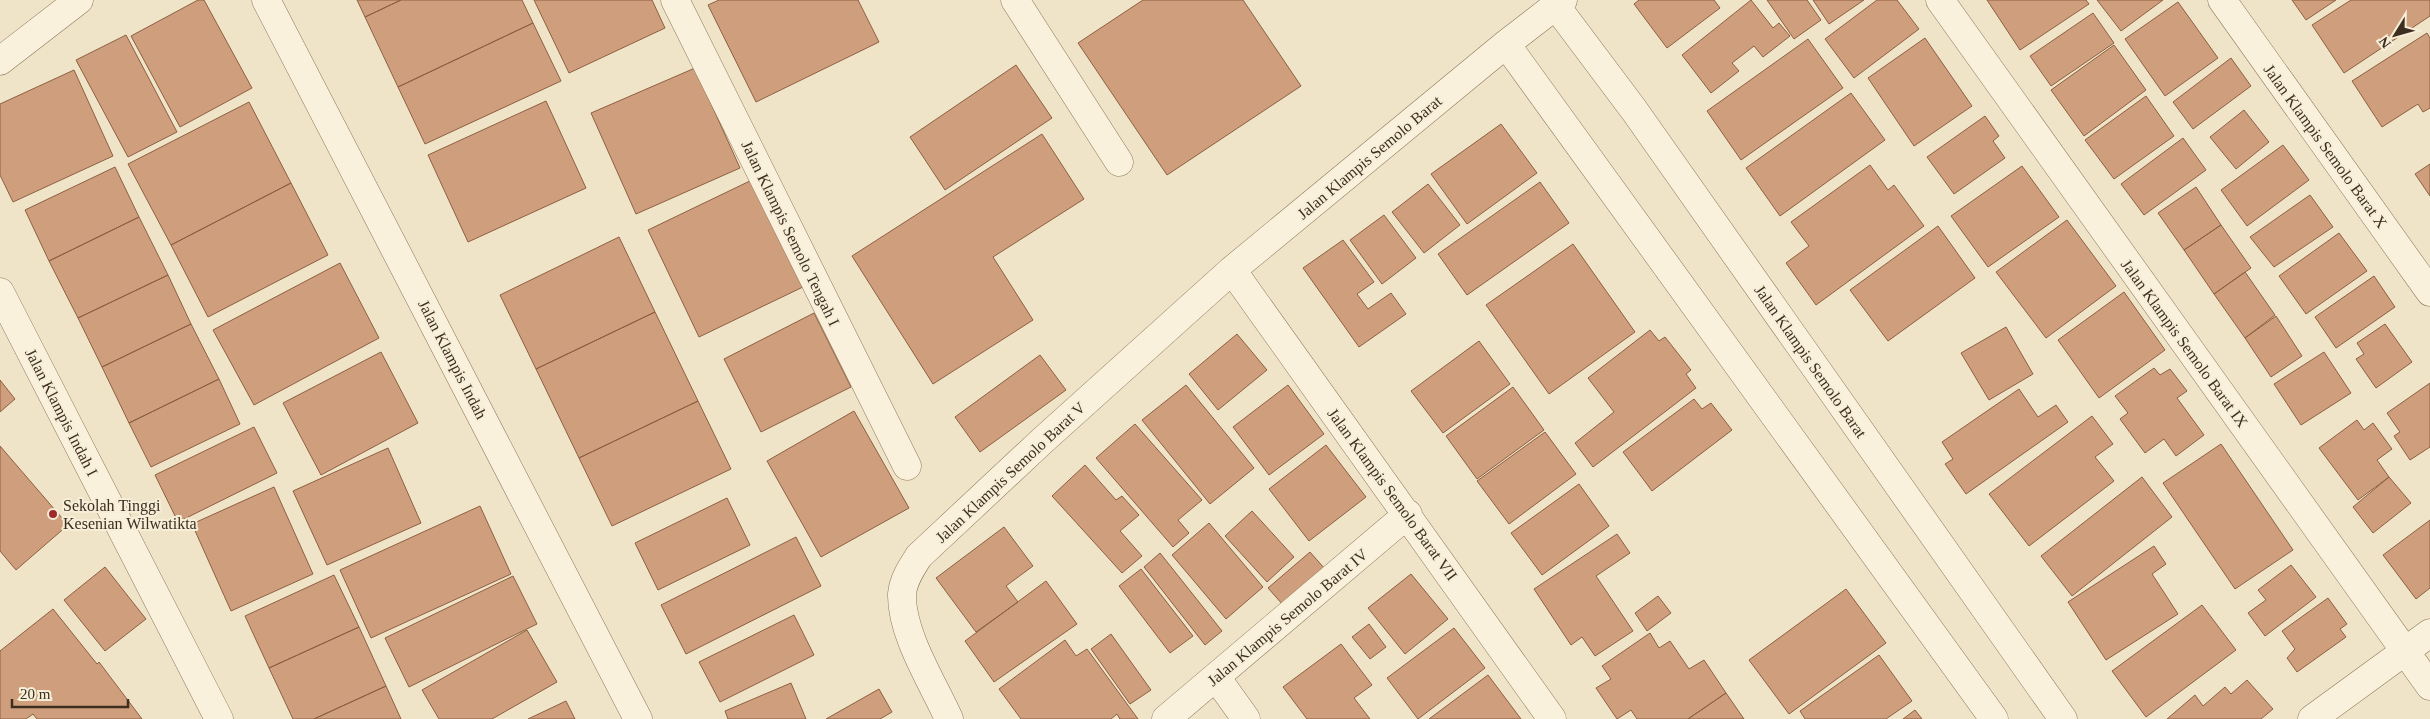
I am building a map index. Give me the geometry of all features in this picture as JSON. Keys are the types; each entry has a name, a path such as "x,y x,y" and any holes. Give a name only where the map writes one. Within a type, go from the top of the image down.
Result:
{"street":[{"path":"0,61 79,0"},
{"name":"Jalan Klampis Indah","path":"266,0 638,719"},
{"name":"Jalan Klampis Semolo Tengah I","path":"675,0 907,466"},
{"path":"1015,0 1119,162"},
{"name":"Jalan Klampis Semolo Barat IX","path":"1940,0 2430,686"},
{"name":"Jalan Klampis Semolo Barat X","path":"2222,0 2430,292"},
{"name":"Jalan Klampis Semolo Barat","path":"1232,270 1506,44 1559,3 2063,719"},
{"path":"1506,44 1994,719"},
{"name":"Jalan Klampis Semolo Barat VII","path":"1232,270 1408,514 1552,719"},
{"name":"Jalan Klampis Semolo Barat V","path":"949,719 913,642 903,614 902,592 909,572 919,556 1042,441 1232,270"},
{"name":"Jalan Klampis Indah I","path":"0,292 219,719"},
{"name":"Jalan Klampis Semolo Barat IV","path":"1166,719 1408,514"},
{"path":"2312,719 2430,633"},
{"path":"1216,677 1246,719"}],"building":[{"path":"198,0 204,0 252,88 180,127 131,36"},
{"path":"357,0 401,0 365,17"},
{"path":"401,0 522,0 533,23 398,87 365,17"},
{"path":"534,0 652,0 665,28 569,73"},
{"path":"719,0 858,0 879,42 756,102 708,5"},
{"path":"1143,0 1243,0 1301,86 1167,175 1078,43"},
{"path":"1639,0 1714,0 1720,8 1667,48 1634,4"},
{"path":"1751,0 1773,28 1779,23 1790,36 1763,57 1754,46 1732,63 1739,71 1711,93 1682,55"},
{"path":"1767,0 1807,0 1821,20 1794,39"},
{"path":"1813,0 1864,0 1829,24"},
{"path":"1877,0 1897,0 1919,29 1854,78 1825,39"},
{"path":"1987,0 2086,0 2089,4 2020,50"},
{"path":"2097,0 2163,0 2121,31"},
{"path":"2292,0 2336,0 2306,20"},
{"path":"2351,0 2430,0 2430,16 2344,73 2312,25"},
{"path":"2178,2 2218,58 2165,96 2125,39"},
{"path":"2093,13 2114,43 2051,86 2030,56"},
{"path":"533,23 561,81 425,144 398,87"},
{"path":"2427,33 2430,38 2430,108 2423,112 2418,104 2382,127 2352,81"},
{"path":"126,35 177,132 128,157 76,60"},
{"path":"1925,38 1972,106 1914,146 1868,78"},
{"path":"1808,39 1843,88 1741,160 1707,111"},
{"path":"2114,45 2146,90 2084,136 2051,90"},
{"path":"2231,58 2251,86 2193,129 2173,102"},
{"path":"1016,65 1052,118 945,190 910,137"},
{"path":"695,68 740,168 636,214 591,113"},
{"path":"74,70 113,156 13,202 0,175 0,104"},
{"path":"1851,93 1885,140 1780,216 1746,168"},
{"path":"2146,96 2174,136 2114,179 2085,140"},
{"path":"546,101 586,188 468,242 428,155"},
{"path":"249,102 291,183 171,245 128,164"},
{"path":"2244,110 2269,142 2236,169 2210,137"},
{"path":"1985,116 1999,136 1993,141 2005,158 1954,194 1927,157"},
{"path":"1501,124 1537,173 1467,224 1431,174"},
{"path":"1042,134 1084,199 993,257 1033,320 933,384 852,256"},
{"path":"2183,138 2206,170 2144,215 2121,184"},
{"path":"2283,145 2309,180 2247,226 2221,190"},
{"path":"2430,164 2430,196 2415,174"},
{"path":"1870,165 1888,190 1894,185 1924,226 1816,305 1786,263 1809,246 1791,222"},
{"path":"2022,166 2059,217 1988,267 1951,216"},
{"path":"115,167 139,217 49,261 25,210"},
{"path":"754,179 805,286 699,337 648,230"},
{"path":"1540,182 1569,223 1467,295 1438,254"},
{"path":"291,183 328,255 208,317 171,245"},
{"path":"1428,184 1460,225 1424,253 1392,212"},
{"path":"2196,187 2221,225 2184,250 2158,213"},
{"path":"2310,195 2333,227 2274,267 2250,237"},
{"path":"1384,215 1416,258 1382,284 1350,240"},
{"path":"139,217 168,275 78,318 49,261"},
{"path":"2067,220 2116,286 2046,338 1996,272"},
{"path":"2221,225 2251,268 2214,294 2184,250"},
{"path":"1938,226 1975,278 1888,341 1850,290"},
{"path":"2339,233 2367,271 2306,314 2279,276"},
{"path":"619,237 655,312 536,369 500,295"},
{"path":"1343,240 1374,282 1357,294 1368,309 1391,293 1406,314 1359,347 1303,268"},
{"path":"1573,244 1635,332 1549,394 1486,305"},
{"path":"340,263 379,338 254,405 213,330"},
{"path":"2245,272 2275,315 2245,338 2214,294"},
{"path":"168,275 191,324 102,367 78,318"},
{"path":"2374,276 2395,307 2336,348 2315,317"},
{"path":"2124,292 2165,350 2099,398 2058,340"},
{"path":"655,312 698,401 579,458 536,369"},
{"path":"814,313 851,387 761,432 724,359"},
{"path":"2276,316 2302,356 2271,377 2245,338"},
{"path":"191,324 219,379 129,423 102,367"},
{"path":"2385,324 2412,362 2376,388 2356,359 2364,354 2357,343"},
{"path":"2006,327 2033,374 1989,400 1961,353"},
{"path":"1650,330 1659,341 1665,337 1691,370 1686,374 1696,388 1593,467 1575,443 1614,412 1588,378"},
{"path":"1237,334 1267,370 1218,410 1189,374"},
{"path":"1479,341 1510,384 1443,433 1411,391"},
{"path":"381,352 418,423 321,475 283,403"},
{"path":"2324,352 2351,393 2301,425 2274,384"},
{"path":"1040,355 1066,390 980,452 955,417"},
{"path":"2154,368 2160,375 2170,369 2187,391 2177,398 2204,435 2176,456 2164,439 2145,453 2120,419 2128,413 2115,396"},
{"path":"219,379 240,424 151,467 129,423"},
{"path":"0,380 15,399 0,412"},
{"path":"2430,383 2430,447 2410,460 2394,436 2400,432 2387,413"},
{"path":"1186,385 1254,468 1210,504 1142,420"},
{"path":"1288,385 1324,434 1269,475 1233,427"},
{"path":"1513,387 1544,430 1477,479 1446,436"},
{"path":"2019,389 2038,417 2056,405 2068,422 1966,494 1945,464 1953,459 1942,442"},
{"path":"1694,399 1702,409 1711,403 1732,430 1652,491 1623,452"},
{"path":"698,401 731,469 612,526 579,458"},
{"path":"854,411 909,508 821,557 767,461"},
{"path":"2092,416 2113,444 2095,457 2114,481 2029,546 1989,494"},
{"path":"2357,420 2364,430 2373,423 2392,449 2377,460 2389,477 2358,500 2319,448"},
{"path":"1135,424 1202,500 1178,520 1189,533 1173,547 1096,458"},
{"path":"254,427 277,473 178,522 155,475"},
{"path":"1545,432 1576,474 1509,524 1477,481"},
{"path":"2221,444 2293,550 2235,589 2163,483"},
{"path":"1326,445 1366,497 1309,541 1269,489"},
{"path":"0,446 68,525 16,570 0,551"},
{"path":"388,448 421,523 327,565 293,491"},
{"path":"1085,465 1116,500 1122,496 1139,515 1120,531 1142,556 1122,573 1052,496"},
{"path":"2142,477 2172,517 2072,596 2041,556"},
{"path":"2389,477 2411,503 2373,533 2353,507"},
{"path":"1579,484 1609,526 1542,575 1511,533"},
{"path":"274,487 313,574 231,611 192,524"},
{"path":"727,498 750,545 658,590 635,543"},
{"path":"480,506 511,574 371,638 340,570"},
{"path":"1252,511 1294,557 1267,582 1225,536"},
{"path":"2430,520 2430,588 2416,599 2383,555"},
{"path":"1209,523 1263,587 1226,619 1172,555"},
{"path":"1004,527 1033,566 1006,586 1018,602 976,632 936,578"},
{"path":"1617,534 1630,553 1596,576 1633,631 1595,656 1582,637 1571,645 1534,589"},
{"path":"796,537 821,586 686,654 661,605"},
{"path":"2154,546 2166,564 2152,574 2178,614 2106,660 2068,602"},
{"path":"1310,552 1325,569 1284,606 1268,588"},
{"path":"1160,553 1222,631 1205,645 1144,567"},
{"path":"2291,565 2316,597 2265,636 2248,613 2266,600 2258,590"},
{"path":"105,567 146,619 105,651 64,600"},
{"path":"1141,569 1193,636 1170,653 1119,586"},
{"path":"1411,574 1448,619 1405,654 1368,608"},
{"path":"334,575 359,627 269,668 245,616"},
{"path":"513,576 537,624 409,687 385,638"},
{"path":"1046,581 1077,624 994,682 965,641"},
{"path":"1846,589 1886,643 1789,714 1749,660"},
{"path":"1658,596 1671,613 1647,631 1635,613"},
{"path":"2328,598 2347,624 2340,629 2346,637 2297,672 2287,658 2295,649 2282,631"},
{"path":"2202,605 2236,650 2146,717 2112,671"},
{"path":"53,609 97,664 99,662 142,719 37,719 33,714 26,719 0,719 0,651"},
{"path":"794,615 814,655 720,702 699,662"},
{"path":"1369,624 1386,647 1370,659 1352,637"},
{"path":"359,627 386,686 314,719 293,719 269,668"},
{"path":"1454,628 1485,668 1418,719 1387,678"},
{"path":"527,630 557,682 492,719 439,719 422,690"},
{"path":"1650,633 1659,648 1670,641 1689,669 1704,660 1726,693 1688,719 1637,719 1631,710 1617,719 1596,688 1611,679 1602,666"},
{"path":"1111,634 1151,690 1130,704 1091,649"},
{"path":"1065,640 1076,656 1087,649 1138,719 1120,719 1117,714 1111,719 1021,719 999,689"},
{"path":"1341,644 1372,685 1354,698 1370,719 1307,719 1283,687"},
{"path":"1879,655 1912,701 1886,719 1805,719 1800,711"},
{"path":"1488,675 1521,719 1429,719"},
{"path":"2247,680 2273,709 2261,719 2167,719 2195,695 2203,706 2225,687 2231,694"},
{"path":"791,683 806,719 728,719 725,711"},
{"path":"386,686 401,719 314,719"},
{"path":"879,689 892,712 880,719 826,719"},
{"path":"1726,693 1744,719 1688,719"},
{"path":"566,701 575,719 528,719"},
{"path":"1915,710 1922,719 1903,719"}],"place":[{"name":"Sekolah Tinggi Kesenian Wilwatikta","path":"53,514"}]}
